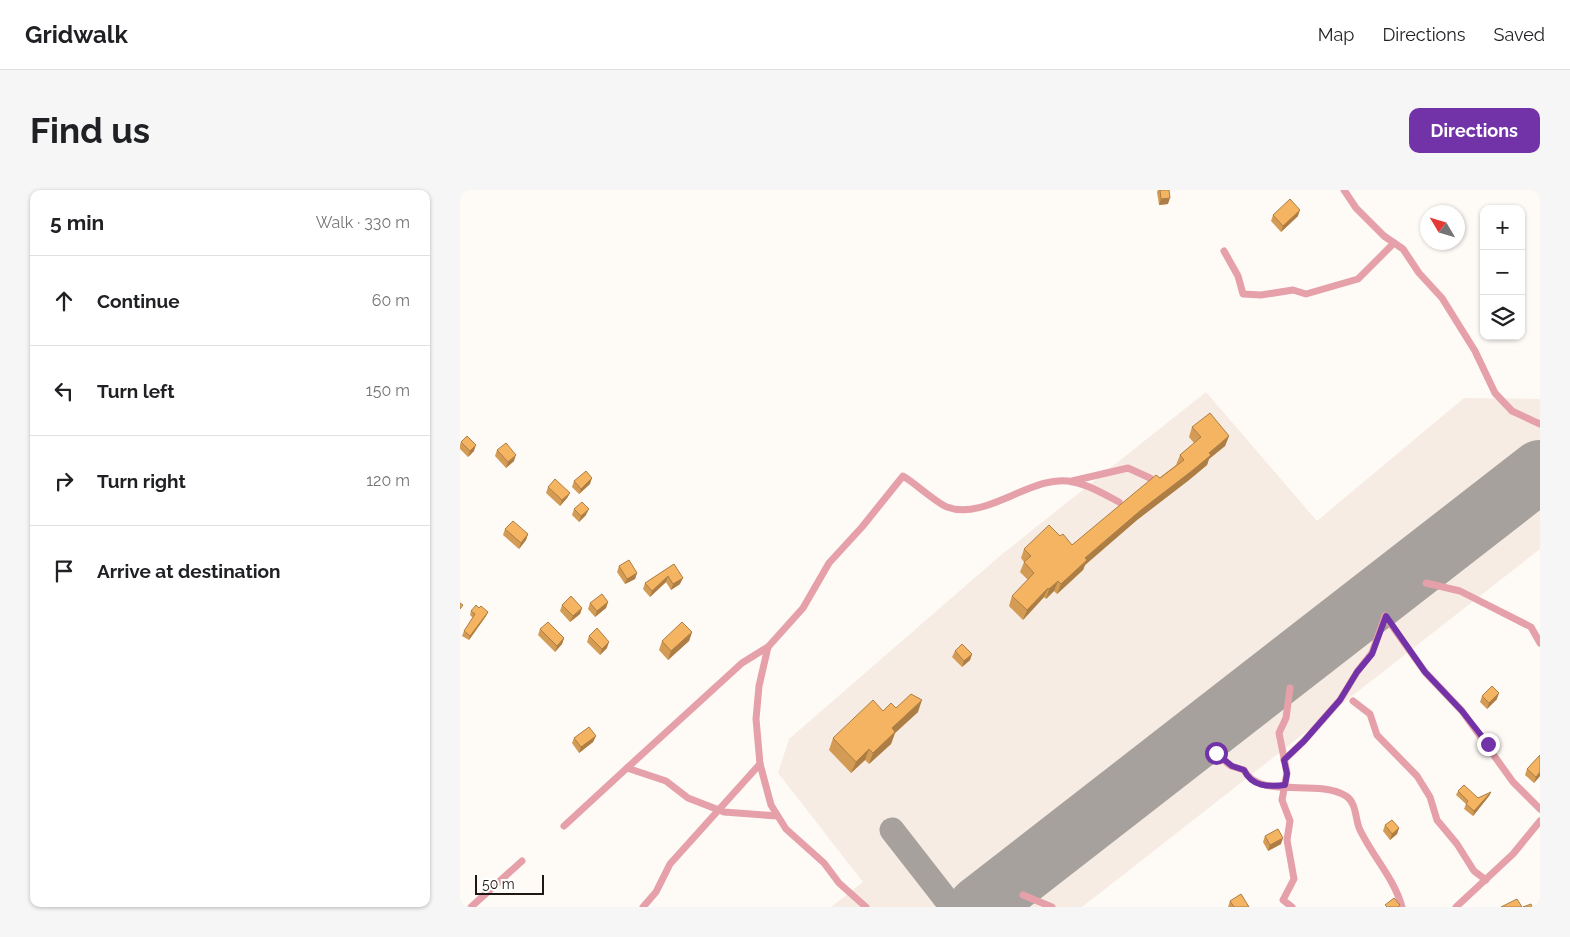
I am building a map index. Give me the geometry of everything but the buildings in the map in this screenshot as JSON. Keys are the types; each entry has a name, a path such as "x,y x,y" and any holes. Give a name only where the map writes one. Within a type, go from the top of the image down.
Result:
{"street":[{"path":"1344,190 1356,208 1384,236 1403,249 1419,273 1442,298 1475,351 1495,393 1512,411 1540,424"},
{"path":"1224,251 1238,276 1243,294 1261,295 1293,290 1306,294 1358,279 1394,243"},
{"path":"564,826 742,663 768,647 803,608 829,563 862,527 903,476 947,507 970,509 1008,498 1045,482 1072,481 1128,468 1150,478"},
{"path":"1072,481 1099,491 1119,502"},
{"path":"1426,583 1460,591 1531,627 1540,643"},
{"path":"1284,760 1304,741 1340,700 1357,672 1372,654 1386,616 1425,672 1462,711 1514,782 1540,810"},
{"path":"768,647 759,686 756,719 760,764 771,805 786,829 824,864 839,883 866,907"},
{"path":"1290,688 1286,718 1279,733 1287,774 1282,800 1290,821 1287,840 1294,879 1283,900 1292,907"},
{"path":"1353,701 1370,714 1377,735 1417,776 1430,798 1437,820 1457,844 1474,871 1486,880"},
{"path":"1210,749 1232,766 1244,770 1248,778 1255,782 1270,787 1285,785 1294,789 1313,787 1346,796 1355,808 1356,823 1367,844 1397,890 1402,907"},
{"path":"643,907 656,892 670,864 760,764"},
{"path":"627,768 666,781 688,798 720,810 777,816"},
{"path":"1456,907 1513,854 1540,821"},
{"path":"471,907 522,860"},
{"path":"1024,895 1052,907"}],"shaded area":[{"path":"1206,392 1317,521 1464,398 1540,399 1540,549 1082,907 831,907 863,882 778,773 789,739 1001,555"}],"taxiway":[{"path":"892,830 952,907"}],"runway":[{"path":"979,907 1540,471"}],"route":[{"path":"1216,753 1232,766 1244,770 1248,778 1255,782 1270,787 1285,785 1287,774 1284,760 1304,741 1340,700 1357,672 1372,654 1386,616 1425,672 1462,711 1488,744"}]}
